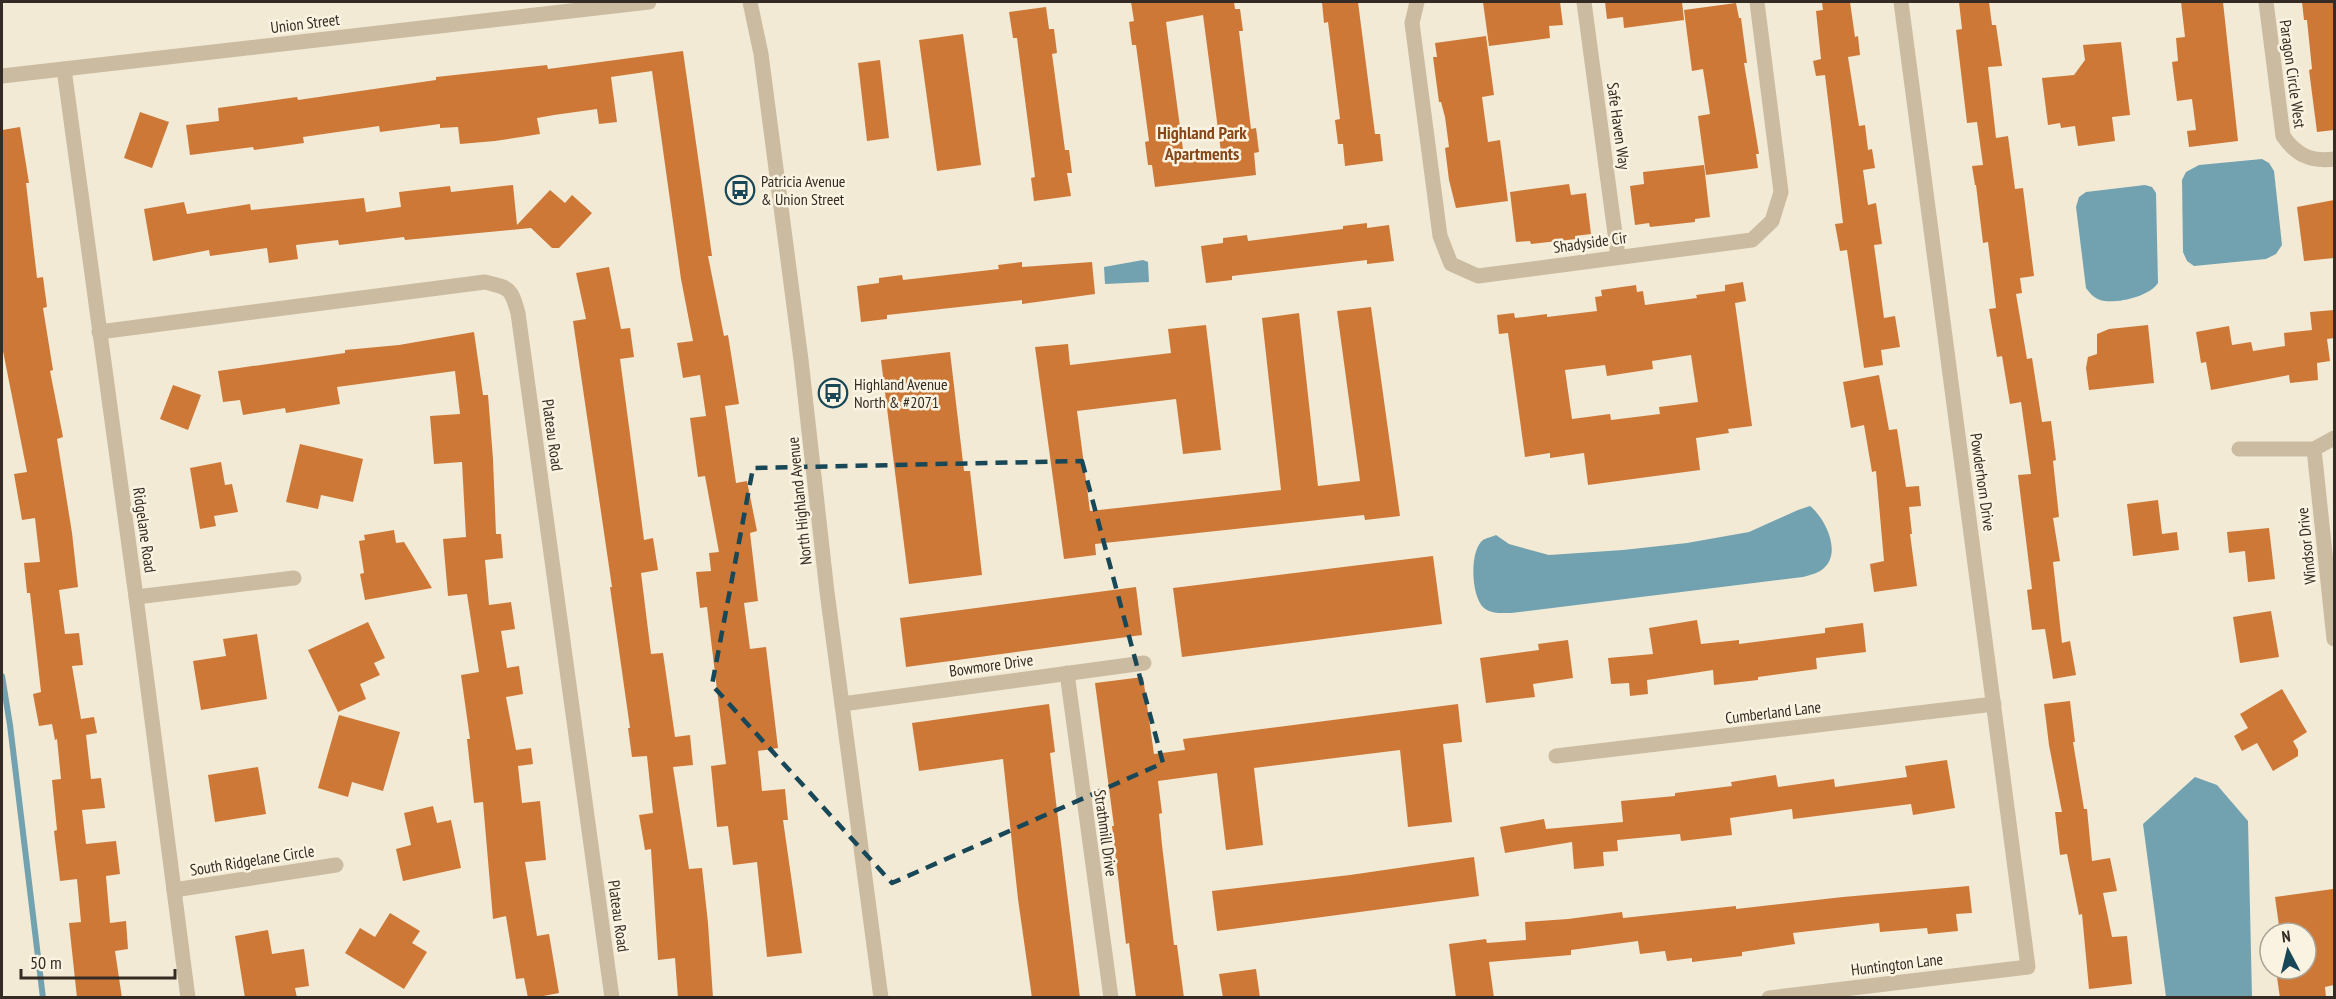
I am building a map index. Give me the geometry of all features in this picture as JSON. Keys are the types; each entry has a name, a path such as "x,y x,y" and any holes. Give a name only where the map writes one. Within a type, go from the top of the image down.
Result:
{"street":[{"name":"Union Street","path":"2,76 649,2"},
{"name":"North Highland Avenue","path":"750,2 764,77 801,360 827,592 881,998"},
{"name":"Shadyside Cir","path":"1417,2 1412,23 1440,236 1451,264 1478,276 1752,240 1772,221 1781,192 1757,2"},
{"name":"Safe Haven Way","path":"1584,2 1618,256"},
{"name":"Powderhorn Drive","path":"1901,2 2028,967"},
{"name":"Paragon Circle West","path":"2266,2 2279,120 2283,136 2292,149 2307,157 2334,159"},
{"name":"Ridgelane Road","path":"64,69 188,998"},
{"name":"Plateau Road","path":"99,332 485,282 503,286 513,294 518,313 612,998"},
{"path":"2239,449 2314,449 2334,438"},
{"name":"Windsor Drive","path":"2314,449 2334,639"},
{"path":"136,597 294,578"},
{"name":"Bowmore Drive","path":"842,704 1144,663"},
{"name":"Strathmill Drive","path":"1067,673 1111,998"},
{"name":"Cumberland Lane","path":"1556,756 1994,704"},
{"name":"South Ridgelane Circle","path":"174,890 336,865"},
{"name":"Huntington Lane","path":"1769,998 2028,967"}],"highlighted area":[{"path":"1082,461 1163,763 892,883 712,685 753,468"}],"water":[{"path":"2262,159 2269,163 2274,171 2282,245 2276,254 2266,259 2194,266 2187,261 2183,252 2182,180 2186,172 2199,165"},
{"path":"2145,185 2152,187 2156,193 2158,283 2148,292 2134,298 2099,300 2086,288 2076,207 2079,197 2086,192"},
{"path":"1143,260 1148,262 1149,282 1105,284 1104,267"},
{"path":"1810,506 1826,527 1832,553 1822,570 1803,577 1511,613 1487,610 1476,594 1473,574 1475,554 1483,540 1496,535 1509,544 1549,555 1623,550 1687,543 1749,532"},
{"path":"2195,777 2217,785 2248,821 2252,997 2166,997 2143,824"}],"building":[{"path":"1131,2 1234,2 1235,9 1240,9 1243,31 1239,31 1251,129 1256,128 1259,152 1254,153 1256,175 1155,187 1152,165 1148,165 1145,142 1149,141 1136,45 1132,45 1129,22 1134,21","holes":["1203,15 1221,152 1184,157 1166,22"]},
{"path":"1322,2 1358,2 1375,134 1380,134 1383,161 1345,166 1343,144 1338,144 1335,120 1340,119 1328,22 1324,23"},
{"path":"1483,2 1560,2 1563,25 1549,26 1550,38 1489,46"},
{"path":"1605,2 1682,2 1684,20 1624,28 1623,17 1607,19"},
{"path":"1822,2 1850,2 1855,37 1858,36 1860,55 1848,57 1859,126 1865,125 1868,150 1872,149 1875,168 1863,170 1868,205 1876,203 1882,244 1874,245 1884,318 1895,316 1900,347 1881,350 1883,365 1864,368 1847,250 1840,251 1835,224 1843,223 1825,75 1816,76 1813,61 1821,59 1816,11 1823,10"},
{"path":"1959,2 1989,2 1992,25 1996,25 2002,66 1988,67 1996,138 2008,136 2015,189 2023,188 2034,276 2020,278 2022,293 2016,294 2027,359 2032,358 2042,422 2051,421 2059,517 2053,518 2060,561 2053,562 2062,643 2070,641 2076,675 2053,679 2045,629 2032,630 2027,590 2032,589 2018,475 2031,474 2021,402 2010,404 2002,356 1997,357 1989,309 1996,308 1988,242 1983,243 1972,166 1983,165 1977,122 1967,123 1956,30 1962,29"},
{"path":"2181,2 2223,2 2238,141 2189,147 2187,131 2196,130 2192,99 2177,101 2172,62 2178,61 2176,38 2185,37"},
{"path":"2302,2 2334,2 2334,130 2317,132 2309,70 2312,69 2307,20 2304,20"},
{"path":"1736,3 1739,18 1741,18 1747,63 1744,63 1759,154 1756,154 1758,168 1706,175 1698,116 1710,114 1703,69 1692,71 1684,10"},
{"path":"1046,7 1049,29 1054,29 1057,53 1052,54 1065,150 1069,150 1072,173 1067,173 1071,196 1034,201 1031,178 1035,177 1017,38 1013,38 1009,12"},
{"path":"963,34 981,165 937,171 919,40"},
{"path":"1486,36 1494,95 1482,97 1488,142 1500,140 1508,201 1456,208 1449,180 1445,148 1449,147 1445,117 1441,102 1439,102 1433,57 1437,57 1435,43"},
{"path":"2121,42 2130,115 2112,117 2115,141 2078,146 2075,126 2061,128 2060,123 2048,125 2042,78 2074,75 2085,60 2083,45"},
{"path":"683,51 712,256 708,256 724,336 728,335 739,404 725,406 736,483 747,481 757,531 750,533 758,601 744,603 750,649 766,647 778,748 758,751 762,791 785,789 788,820 783,820 802,953 767,957 757,862 733,865 728,826 717,827 711,766 726,764 707,607 700,608 696,572 711,571 709,553 719,552 705,476 698,477 690,418 706,416 700,375 683,378 677,343 693,341 681,279 652,71 611,77 617,122 599,124 597,109 554,115 537,118 540,134 495,141 460,144 458,127 440,128 440,124 380,132 379,126 303,137 304,143 190,155 186,125 219,121 218,108 297,97 298,100 436,80 436,77 547,65 548,69"},
{"path":"880,60 889,138 867,141 858,63"},
{"path":"140,112 169,122 152,168 124,158"},
{"path":"20,127 29,183 26,183 37,278 43,277 47,307 43,308 53,370 50,371 63,437 57,439 78,587 59,590 65,634 79,633 83,665 72,666 81,719 94,717 97,733 86,735 91,779 101,778 105,808 82,810 86,844 116,841 120,874 106,876 110,923 126,921 128,949 115,951 122,998 77,998 69,923 81,922 77,879 60,881 54,831 57,830 52,780 61,779 57,739 55,740 52,724 39,726 33,694 41,692 30,593 27,593 24,563 40,562 35,518 22,520 14,474 27,472 2,346 2,130"},
{"path":"1704,165 1710,217 1695,219 1695,222 1650,227 1649,223 1635,225 1630,186 1644,184 1643,172"},
{"path":"1569,184 1571,195 1586,193 1591,234 1575,236 1576,239 1531,244 1530,241 1516,242 1510,192"},
{"path":"513,185 517,225 550,190 565,203 572,195 592,213 559,248 552,248 531,228 405,240 404,237 339,245 338,240 296,245 298,259 269,263 267,248 210,256 209,250 153,261 144,209 184,202 187,214 250,204 251,210 364,198 366,212 401,207 399,192 450,186 451,192"},
{"path":"2334,200 2334,258 2304,261 2297,207"},
{"path":"1367,223 1367,228 1389,225 1394,261 1367,264 1367,260 1232,276 1232,280 1206,283 1201,246 1223,243 1223,238 1247,235 1248,241 1343,229 1343,226"},
{"path":"1022,262 1022,267 1092,262 1095,294 1022,304 1022,300 887,315 887,319 861,322 857,286 879,283 879,278 902,275 903,280 999,269 998,265"},
{"path":"609,267 621,329 630,328 634,357 620,359 644,540 653,538 658,570 641,573 651,654 663,653 675,737 690,735 693,765 673,767 689,869 702,868 713,998 678,998 675,958 658,960 651,849 645,850 639,815 653,813 647,756 632,757 610,587 612,587 573,321 586,319 576,273"},
{"path":"1743,282 1746,301 1735,303 1752,426 1728,429 1729,433 1696,438 1700,470 1588,485 1584,453 1550,458 1550,453 1525,457 1508,333 1499,334 1497,315 1514,313 1515,318 1547,314 1547,317 1597,311 1595,297 1602,296 1601,290 1636,285 1637,292 1643,291 1645,305 1697,298 1696,295 1725,291 1725,285","holes":["1691,355 1698,402 1659,407 1660,414 1611,420 1610,414 1572,419 1565,370 1605,365 1607,376 1653,369 1652,361"]},
{"path":"1371,307 1400,516 1365,520 1364,515 1095,544 1096,555 1064,559 1035,347 1068,344 1070,365 1171,353 1168,329 1206,325 1221,450 1183,454 1176,399 1077,411 1090,511 1281,490 1262,318 1299,313 1318,486 1360,481 1337,311"},
{"path":"2334,310 2334,338 2327,339 2330,361 2317,363 2318,380 2290,383 2289,375 2211,390 2206,362 2201,363 2196,332 2229,326 2232,345 2251,342 2253,351 2285,346 2284,333 2312,330 2310,312"},
{"path":"2148,325 2154,383 2089,390 2086,368 2088,357 2097,354 2097,334 2109,329"},
{"path":"474,332 483,395 488,395 496,534 501,534 503,558 485,560 489,605 511,602 515,629 501,631 507,668 519,666 523,694 506,697 516,750 531,748 533,764 518,766 522,803 540,801 546,860 525,862 537,936 549,934 559,993 533,998 528,998 524,978 516,979 506,916 493,919 483,802 474,803 467,739 470,739 461,675 479,672 467,594 448,596 443,539 466,537 462,462 434,464 430,416 460,414 455,371 337,387 340,404 286,413 285,408 243,415 240,400 223,402 218,371"},
{"path":"950,352 964,471 970,471 982,575 909,584 881,360"},
{"path":"1879,375 1889,430 1897,429 1906,487 1919,486 1921,506 1909,507 1917,586 1874,592 1870,564 1884,561 1876,471 1872,472 1864,425 1851,428 1843,382"},
{"path":"173,385 201,395 188,430 160,419"},
{"path":"300,444 363,459 353,502 321,495 318,509 286,502"},
{"path":"221,462 225,485 232,484 238,512 214,516 216,526 200,529 190,468"},
{"path":"2158,500 2162,534 2177,532 2179,550 2133,556 2127,504"},
{"path":"2269,528 2275,579 2248,582 2245,551 2229,553 2227,532"},
{"path":"394,530 396,543 404,542 432,588 365,600 360,574 364,573 359,541 365,540 364,535"},
{"path":"1433,556 1442,624 1182,657 1173,588"},
{"path":"1136,587 1142,635 906,667 900,618"},
{"path":"2271,611 2279,657 2240,663 2233,617"},
{"path":"1697,620 1701,644 1739,640 1739,644 1825,633 1825,628 1863,623 1866,652 1816,658 1817,669 1758,677 1758,680 1714,685 1713,670 1647,680 1648,694 1630,696 1629,683 1611,684 1608,658 1653,654 1649,628"},
{"path":"368,622 385,658 374,663 380,675 360,684 366,699 338,712 308,650"},
{"path":"257,634 267,699 201,710 193,661 226,656 223,639"},
{"path":"1568,640 1573,678 1533,684 1535,697 1486,703 1480,658 1539,650 1538,644"},
{"path":"1143,677 1154,754 1185,750 1183,739 1458,704 1462,742 1443,744 1452,822 1408,827 1400,750 1254,768 1263,845 1226,850 1217,773 1158,781 1162,813 1159,814 1162,845 1174,945 1177,945 1184,998 1136,998 1129,943 1126,944 1112,826 1114,826 1095,683"},
{"path":"2282,689 2307,732 2293,741 2298,750 2298,756 2273,771 2257,743 2242,751 2234,736 2248,728 2240,714"},
{"path":"2070,701 2075,742 2073,742 2084,809 2087,809 2092,861 2110,858 2117,891 2103,893 2112,937 2127,936 2132,984 2089,989 2082,914 2079,915 2067,854 2060,855 2055,812 2062,812 2049,745 2044,704"},
{"path":"1049,704 1055,752 1050,753 1080,998 1032,998 1018,899 1003,759 919,771 912,723"},
{"path":"339,715 400,732 383,791 352,782 348,797 318,788"},
{"path":"1947,760 1955,808 1913,815 1911,804 1793,819 1792,809 1730,818 1732,835 1681,841 1680,834 1617,840 1618,851 1603,852 1604,866 1574,869 1572,842 1505,853 1500,827 1544,819 1546,829 1623,822 1621,801 1675,796 1675,793 1732,786 1731,782 1776,775 1778,787 1834,779 1835,787 1907,777 1905,766"},
{"path":"258,767 266,814 215,822 208,775"},
{"path":"433,806 437,823 451,820 461,868 403,881 396,849 411,845 404,813"},
{"path":"1474,857 1479,896 1217,931 1212,891 1350,875"},
{"path":"1969,886 1972,913 1956,914 1958,931 1928,934 1927,928 1880,932 1879,923 1793,933 1795,944 1742,952 1742,956 1692,962 1692,958 1667,961 1665,951 1640,954 1638,941 1571,950 1571,955 1489,962 1494,998 1456,998 1449,944 1486,939 1487,943 1526,940 1525,922 1622,912 1623,918 1736,906 1736,909"},
{"path":"2333,889 2334,985 2325,987 2326,998 2280,998 2278,981 2318,981 2318,921 2278,921 2275,897"},
{"path":"390,913 420,931 412,943 427,952 404,989 345,953 360,928 375,937"},
{"path":"268,930 272,954 304,949 309,986 295,988 297,998 245,998 235,936"},
{"path":"1256,969 1260,998 1223,998 1219,974"}],"waterway":[{"path":"2,676 43,998"}],"place":[{"name":"Patricia Avenue & Union Street","path":"740,190"},
{"name":"Highland Avenue North & #2071","path":"833,393"}],"district":[{"name":"Highland Park Apartments","path":"1202,143"}]}
